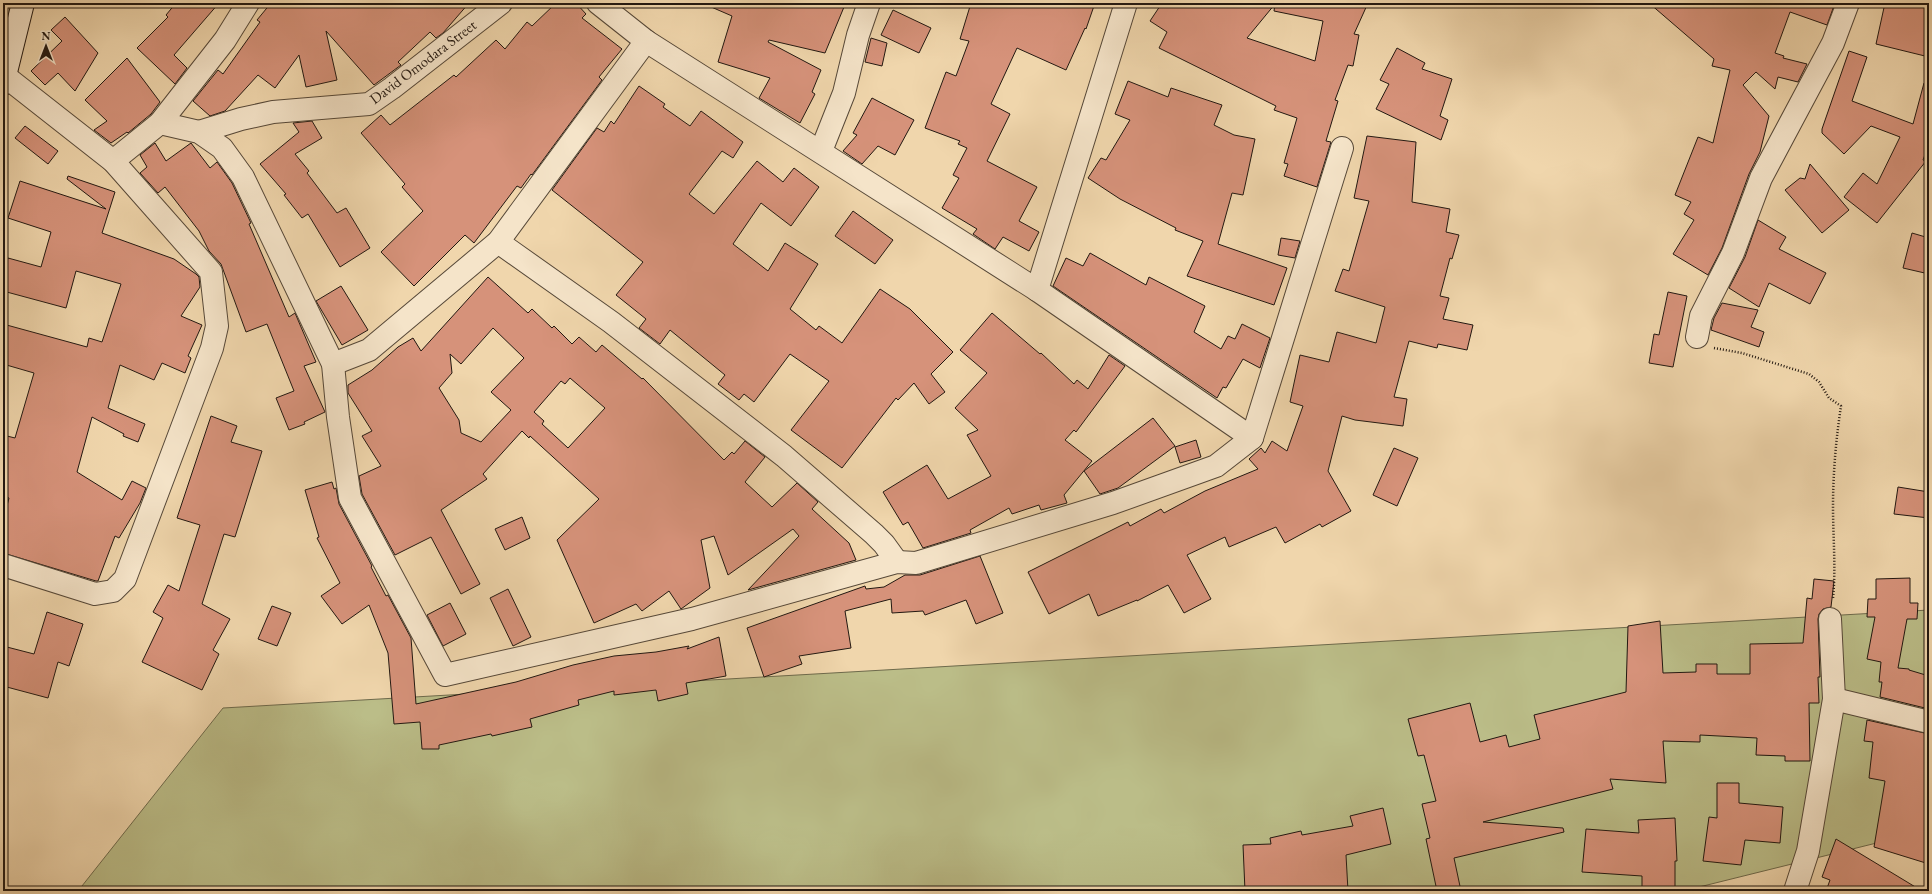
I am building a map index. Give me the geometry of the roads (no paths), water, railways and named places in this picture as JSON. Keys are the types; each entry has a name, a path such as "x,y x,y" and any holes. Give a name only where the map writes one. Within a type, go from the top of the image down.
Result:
{"street":[{"path":"3,565 95,594 113,591 125,579 212,348 217,326 212,272 113,161 4,81 23,3"},
{"path":"113,161 160,123 225,40 248,3"},
{"name":"David Omodara Street","path":"199,132 241,119 273,112 369,104 392,88 501,3"},
{"path":"598,3 646,41 821,151 1037,290 1252,438"},
{"path":"821,151 844,93 858,35 869,3"},
{"path":"1037,290 1126,3"},
{"path":"1697,337 1701,316 1733,253 1761,178 1829,49 1848,3"},
{"path":"333,364 369,350 498,242 646,41"},
{"path":"160,123 199,132 222,148 243,177 333,364 338,417 350,498 445,675 692,619 897,562 916,563 1113,503 1216,466 1252,438 1342,148"},
{"path":"498,242 611,322 784,456 874,534 884,544 897,562"},
{"path":"1795,891 1808,851 1834,700 1830,619"},
{"path":"1834,700 1929,722"}]}
